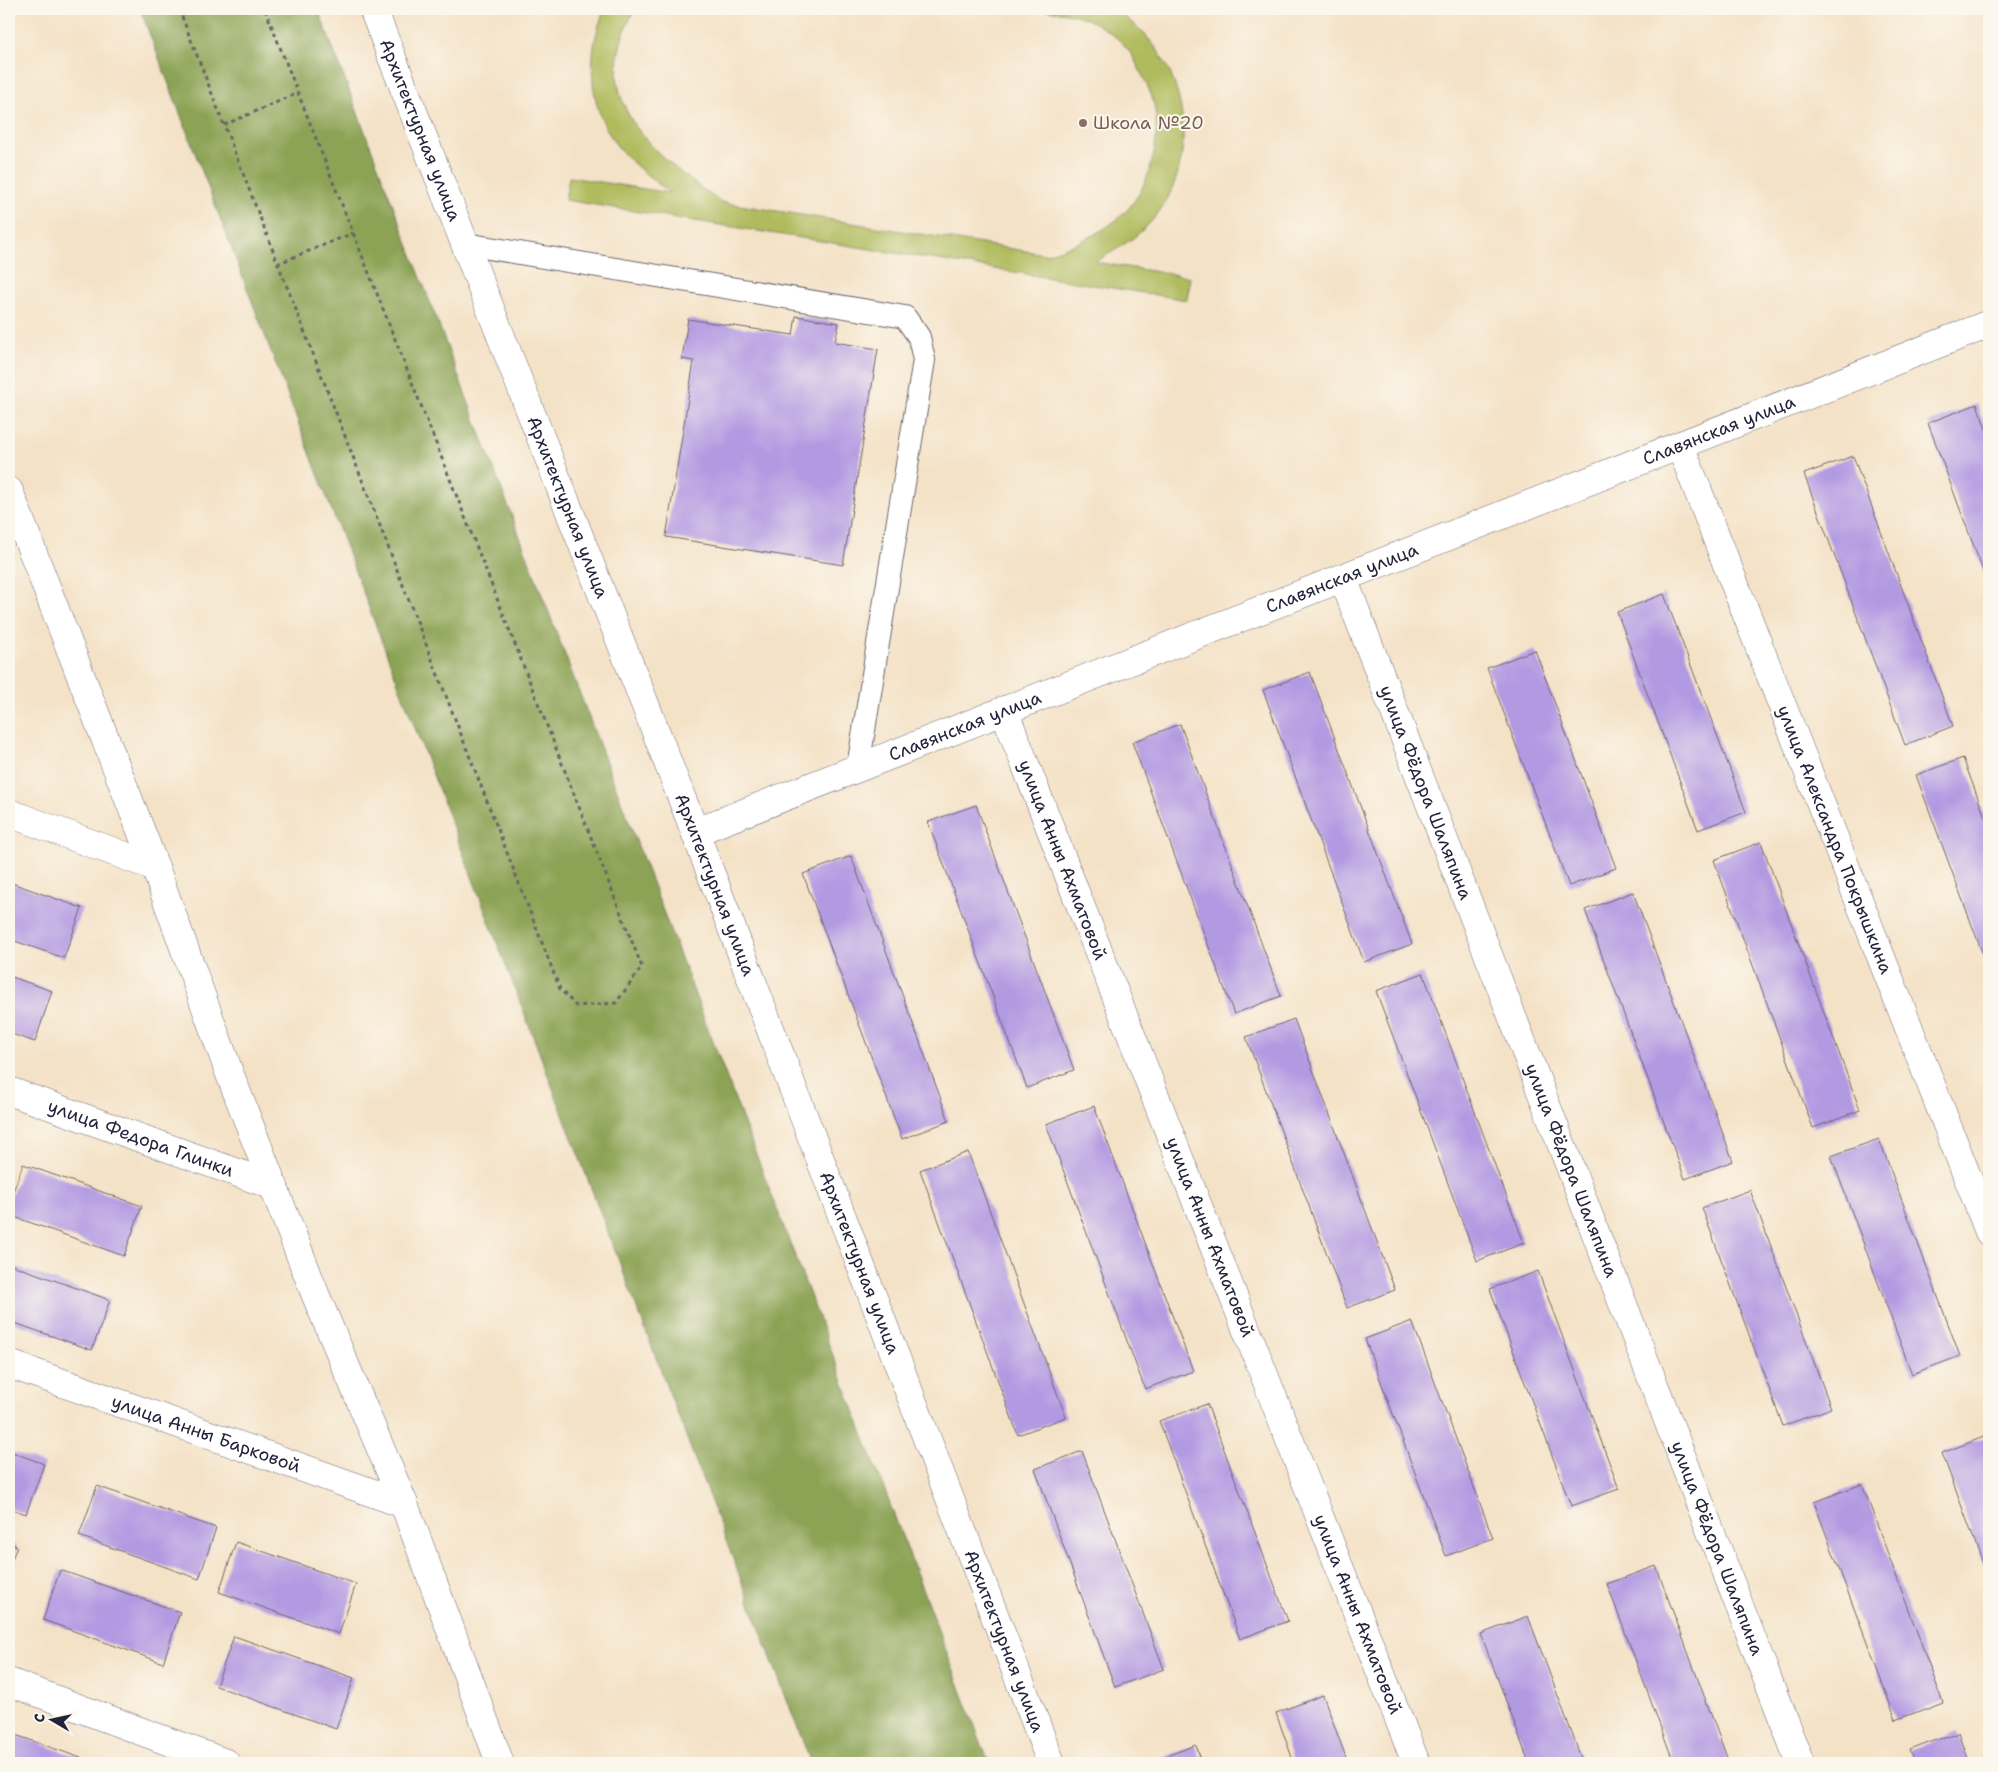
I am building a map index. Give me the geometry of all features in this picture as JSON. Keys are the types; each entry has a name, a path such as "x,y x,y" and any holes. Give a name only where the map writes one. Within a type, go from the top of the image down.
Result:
{"street":[{"name":"Архитектурная улица","path":"373,9 694,832 1051,1763"},
{"name":"Славянская улица","path":"694,832 1989,324"},
{"name":"улица Александра Покрышкина","path":"1680,446 1989,1232"},
{"path":"9,491 17,534 156,867 228,1072 316,1296 404,1504 500,1763"},
{"name":"улица Фёдора Шаляпина","path":"1342,578 1800,1763"},
{"name":"улица Анны Ахматовой","path":"1004,710 1416,1763"},
{"path":"9,813 156,867"},
{"name":"улица Федора Глинки","path":"9,1091 274,1186"},
{"name":"улица Анны Барковой","path":"9,1364 404,1504"},
{"path":"9,1682 226,1763"}],"lane":[{"path":"465,244 906,317 919,337 924,360 858,767"}],"path":[{"path":"178,9 560,989 576,1006 616,1003 642,967 265,9"},
{"path":"224,125 298,93"},
{"path":"277,264 353,233"}],"green space":[{"path":"140,9 318,9 989,1763 811,1763"},
{"path":"605,9 635,9 621,42 617,71 621,98 633,122 650,144 671,164 721,202 1044,254 1080,242 1115,221 1139,194 1149,172 1156,134 1154,105 1145,80 1127,48 1112,34 1087,19 1068,13 1034,9 1111,9 1134,24 1153,44 1168,68 1178,93 1183,121 1182,148 1177,175 1159,212 1135,237 1095,262 1190,277 1187,300 565,200 569,177 670,193 624,154 608,132 600,116 595,98 592,62 594,44"}],"building":[{"path":"796,316 839,323 835,342 878,349 843,565 666,537 694,361 682,359 688,319 793,335"},
{"path":"1977,404 1989,437 1989,587 1928,423"},
{"path":"1853,456 1953,726 1905,745 1804,474"},
{"path":"1664,594 1746,812 1698,830 1617,612"},
{"path":"1535,650 1616,868 1569,886 1487,668"},
{"path":"1310,672 1412,944 1364,962 1263,690"},
{"path":"1180,724 1281,996 1234,1014 1132,742"},
{"path":"1963,758 1989,828 1989,971 1916,775"},
{"path":"976,805 1074,1070 1027,1088 928,822"},
{"path":"1761,842 1860,1110 1813,1128 1714,860"},
{"path":"851,856 949,1121 902,1139 803,874"},
{"path":"9,882 82,908 64,958 9,939"},
{"path":"1633,892 1733,1161 1685,1179 1585,910"},
{"path":"1423,973 1524,1243 1477,1261 1376,991"},
{"path":"9,976 52,991 35,1042 9,1033"},
{"path":"1294,1019 1395,1290 1347,1308 1246,1037"},
{"path":"1094,1106 1193,1371 1145,1389 1046,1124"},
{"path":"1879,1139 1960,1356 1912,1374 1831,1156"},
{"path":"968,1152 1066,1417 1018,1435 920,1170"},
{"path":"23,1164 142,1206 124,1256 9,1215 9,1203"},
{"path":"1750,1190 1831,1408 1783,1426 1702,1208"},
{"path":"9,1264 110,1300 92,1350 9,1321"},
{"path":"1538,1271 1619,1489 1571,1506 1490,1289"},
{"path":"1412,1321 1493,1538 1446,1556 1365,1339"},
{"path":"1207,1404 1288,1621 1240,1639 1159,1421"},
{"path":"1989,1435 1989,1580 1942,1453"},
{"path":"9,1451 44,1464 26,1514 9,1508"},
{"path":"1082,1451 1164,1669 1115,1687 1035,1469"},
{"path":"1862,1484 1943,1702 1896,1720 1814,1502"},
{"path":"97,1486 216,1528 199,1579 79,1536"},
{"path":"236,1542 356,1584 339,1634 219,1592"},
{"path":"9,1543 17,1546 9,1567"},
{"path":"1656,1566 1729,1763 1674,1763 1607,1584"},
{"path":"60,1570 180,1612 163,1663 43,1620"},
{"path":"1528,1616 1583,1763 1529,1763 1481,1634"},
{"path":"234,1636 354,1678 336,1729 216,1686"},
{"path":"1323,1695 1348,1763 1294,1763 1276,1713"},
{"path":"1958,1732 1969,1763 1915,1763 1910,1750"},
{"path":"10,1733 95,1763 9,1763"},
{"path":"1196,1745 1202,1763 1147,1763"}],"place":[{"name":"Школа №20","path":"1083,123"}]}
